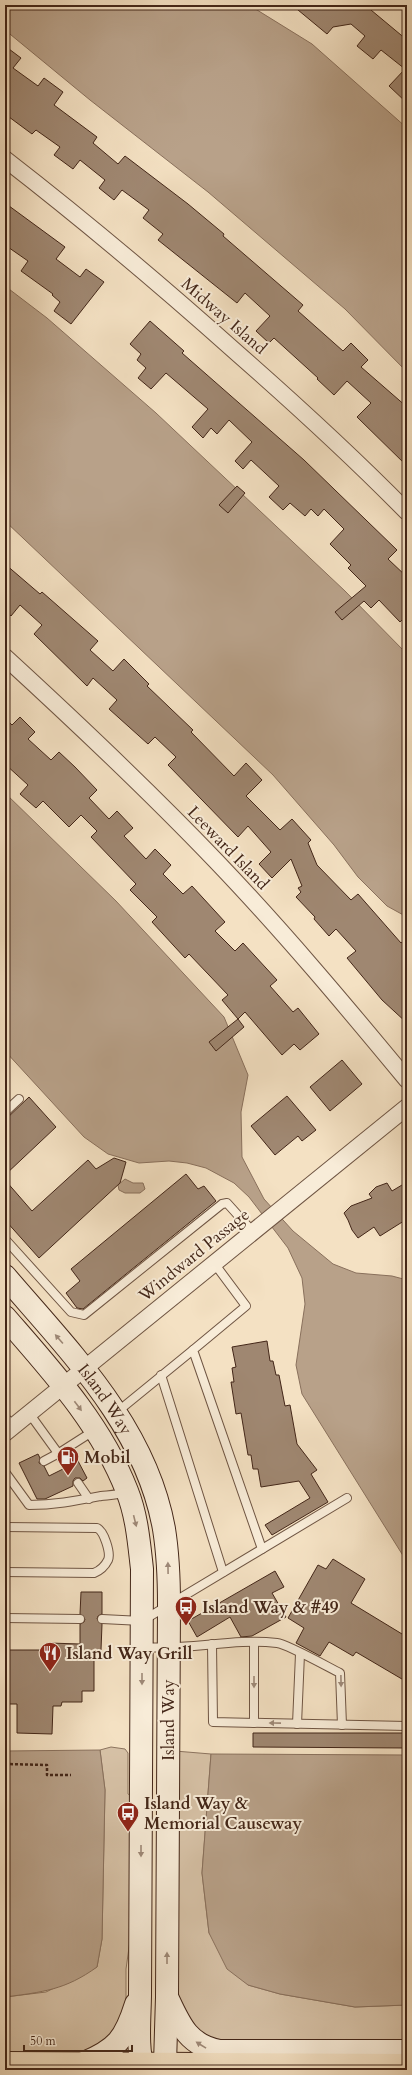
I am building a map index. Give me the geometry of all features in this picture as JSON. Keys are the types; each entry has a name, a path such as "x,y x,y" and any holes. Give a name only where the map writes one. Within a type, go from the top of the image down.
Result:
{"main road":[{"path":"5,2063 84,2064 143,2067 407,2066"}],"street":[{"name":"Midway Island","path":"5,159 53,196 182,303 290,400 407,512"},
{"name":"Leeward Island","path":"5,657 104,749 216,861 322,977 407,1080"},
{"name":"Windward Passage","path":"8,1425 29,1414 407,1107"},
{"name":"Island Way","path":"5,1276 84,1368 117,1412 142,1457 156,1495 164,1528 168,1555 169,1605 167,1997 164,2067"},
{"name":"Island Way","path":"5,1317 63,1385 96,1429 113,1458 127,1491 137,1528 142,1569 140,1994 143,2067"},
{"path":"84,2064 105,2054 119,2043 130,2024 140,1994"},
{"path":"167,1997 186,2033 207,2049 220,2051 407,2051"}],"lane":[{"path":"5,1112 19,1099"},
{"path":"5,1239 71,1312 84,1315 222,1204 227,1203 258,1227"},
{"path":"117,1412 246,1306 214,1263"},
{"path":"192,1350 262,1549"},
{"path":"161,1375 223,1572"},
{"path":"29,1414 68,1467"},
{"path":"44,1461 96,1429"},
{"path":"5,1472 29,1505 54,1505 113,1496 127,1491"},
{"path":"78,1483 89,1499"},
{"path":"102,1618 142,1621 347,1498"},
{"path":"5,1527 97,1528 104,1534 108,1557 108,1561 99,1571 94,1573 5,1572"},
{"path":"5,1618 80,1619"},
{"path":"254,1643 254,1722"},
{"path":"142,1647 168,1649 212,1644 278,1643 340,1673 342,1725"},
{"path":"212,1644 213,1722 407,1726"},
{"path":"297,1724 300,1654"}],"path":[{"path":"5,1764 47,1765 47,1775 71,1775"}],"shaded area":[{"path":"5,5 249,5 312,44 407,128 407,372 345,309 208,192 90,100 5,30"},
{"path":"5,286 47,318 156,413 345,591 407,654 407,917 387,906 358,877 334,845 273,775 5,521"},
{"path":"5,793 116,901 224,1017 248,1075 241,1112 242,1157 264,1199 293,1231 333,1264 356,1273 392,1276 407,1280 407,1562 302,1394 296,1365 305,1304 302,1278 288,1248 249,1197 234,1183 206,1168 187,1163 169,1161 139,1163 108,1154 84,1137 5,1051"},
{"path":"125,1179 133,1183 143,1183 145,1189 140,1193 125,1193 119,1190 118,1185"},
{"path":"111,1747 125,1749 128,1753 128,1794 133,1797 132,1926 126,1969 126,2005 120,2029 88,2052 5,2053 5,1997 46,1992 97,1967 102,1939 105,1790 100,1750"},
{"path":"100,1750 105,1790 102,1939 97,1967 74,1981 53,1989 5,1997 5,1751"},
{"path":"175,1751 211,1754 202,1873 209,1933 248,1985 280,1994 355,2007 407,2005 407,2048 216,2047 178,2010"},
{"path":"211,1754 407,1755 407,2005 355,2007 280,1994 248,1985 227,1969 209,1933 202,1873"}],"building":[{"path":"292,5 375,5 371,10 407,40 407,103 389,86 405,69 381,50 373,59 357,46 365,36 351,24 333,27 327,34"},
{"path":"5,46 21,58 13,68 38,86 44,78 63,92 54,105 97,137 93,143 118,164 125,156 188,204 224,234 223,236 303,305 298,311 343,351 351,343 368,360 361,367 407,407 407,466 357,417 371,403 347,381 334,395 317,379 318,378 274,338 269,343 256,331 270,316 245,293 237,303 158,240 163,234 143,218 149,210 122,190 114,200 99,188 105,180 80,160 73,169 54,155 60,147 36,130 32,134 5,114"},
{"path":"5,203 65,247 56,259 80,277 86,269 104,282 71,324 54,311 60,302 52,295 53,294 21,271 28,261 5,245"},
{"path":"150,321 184,351 182,353 304,460 397,550 388,559 407,577 407,615 400,622 379,600 371,608 364,601 342,620 335,612 366,586 348,568 351,565 330,544 344,529 324,509 318,516 311,509 305,516 290,503 283,510 269,497 279,486 251,460 243,469 235,461 252,442 229,420 217,434 211,428 203,438 192,427 208,409 166,373 151,389 138,378 146,368 137,360 141,354 130,344"},
{"path":"237,486 245,493 228,513 219,505"},
{"path":"5,564 40,594 42,592 98,641 90,650 113,671 124,659 149,684 147,686 193,730 191,732 234,776 246,763 262,780 246,796 280,830 292,819 311,840 308,843 317,865 351,900 358,894 401,943 407,938 407,1023 382,1000 347,958 356,951 336,929 329,936 314,919 315,917 296,897 301,892 298,888 302,886 291,859 272,878 259,864 271,852 248,826 238,837 168,765 176,757 155,737 148,744 109,709 117,700 93,678 87,686 34,634 42,625 20,605 11,616 5,610"},
{"path":"20,717 35,732 28,739 51,760 59,752 75,767 97,790 89,798 109,819 117,811 133,828 124,836 146,859 155,849 171,865 163,874 183,894 192,886 225,922 215,931 235,951 243,943 277,980 270,986 293,1012 298,1008 319,1034 300,1050 294,1044 282,1055 245,1012 238,1019 222,1000 228,995 189,954 185,958 152,922 157,917 130,890 136,884 91,837 97,831 81,815 69,827 43,801 36,808 20,794 28,785 5,764 5,718 12,725"},
{"path":"238,1019 244,1027 216,1051 209,1042"},
{"path":"342,1060 362,1084 330,1111 310,1087"},
{"path":"287,1096 316,1130 302,1141 298,1136 275,1155 251,1126"},
{"path":"29,1097 56,1127 5,1175 5,1120"},
{"path":"114,1158 126,1162 120,1183 39,1258 5,1220 5,1180 32,1211 88,1160 96,1169"},
{"path":"186,1174 198,1189 204,1186 216,1201 83,1309 77,1308 66,1293 80,1281 71,1269"},
{"path":"407,1182 407,1219 380,1236 374,1227 358,1238 352,1230 344,1213 351,1206 372,1198 369,1194 376,1187 387,1183 392,1191"},
{"path":"267,1341 270,1361 273,1361 276,1375 279,1375 285,1406 290,1405 297,1444 317,1470 311,1474 328,1502 272,1535 265,1525 310,1498 299,1481 261,1487 258,1469 253,1469 251,1455 248,1455 241,1413 236,1414 231,1382 234,1382 232,1368 236,1367 232,1347"},
{"path":"38,1454 40,1458 39,1463 44,1466 49,1476 63,1469 66,1472 71,1472 73,1469 73,1464 78,1461 87,1478 83,1481 80,1478 75,1478 73,1481 73,1486 45,1499 37,1499 19,1463"},
{"path":"333,1559 365,1579 351,1603 407,1637 407,1682 356,1652 353,1656 329,1642 320,1656 296,1643 304,1628 288,1618 318,1565 326,1569"},
{"path":"275,1571 284,1587 272,1593 286,1617 252,1636 241,1637 230,1617 197,1637 188,1621"},
{"name":"Island Way Grill","path":"81,1592 102,1592 102,1614 98,1616 97,1619 102,1624 101,1650 94,1650 94,1691 82,1691 82,1702 62,1702 61,1706 53,1706 52,1734 17,1733 17,1704 5,1704 5,1650 48,1650 49,1643 80,1644 80,1624 84,1622 85,1619 80,1614"},
{"path":"253,1733 407,1733 407,1748 253,1747"}],"place":[{"name":"Mobil","path":"68,1476"},
{"name":"Island Way & #49","path":"186,1626"},
{"name":"Island Way Grill","path":"50,1672"},
{"name":"Island Way & Memorial Causeway","path":"128,1832"}]}
